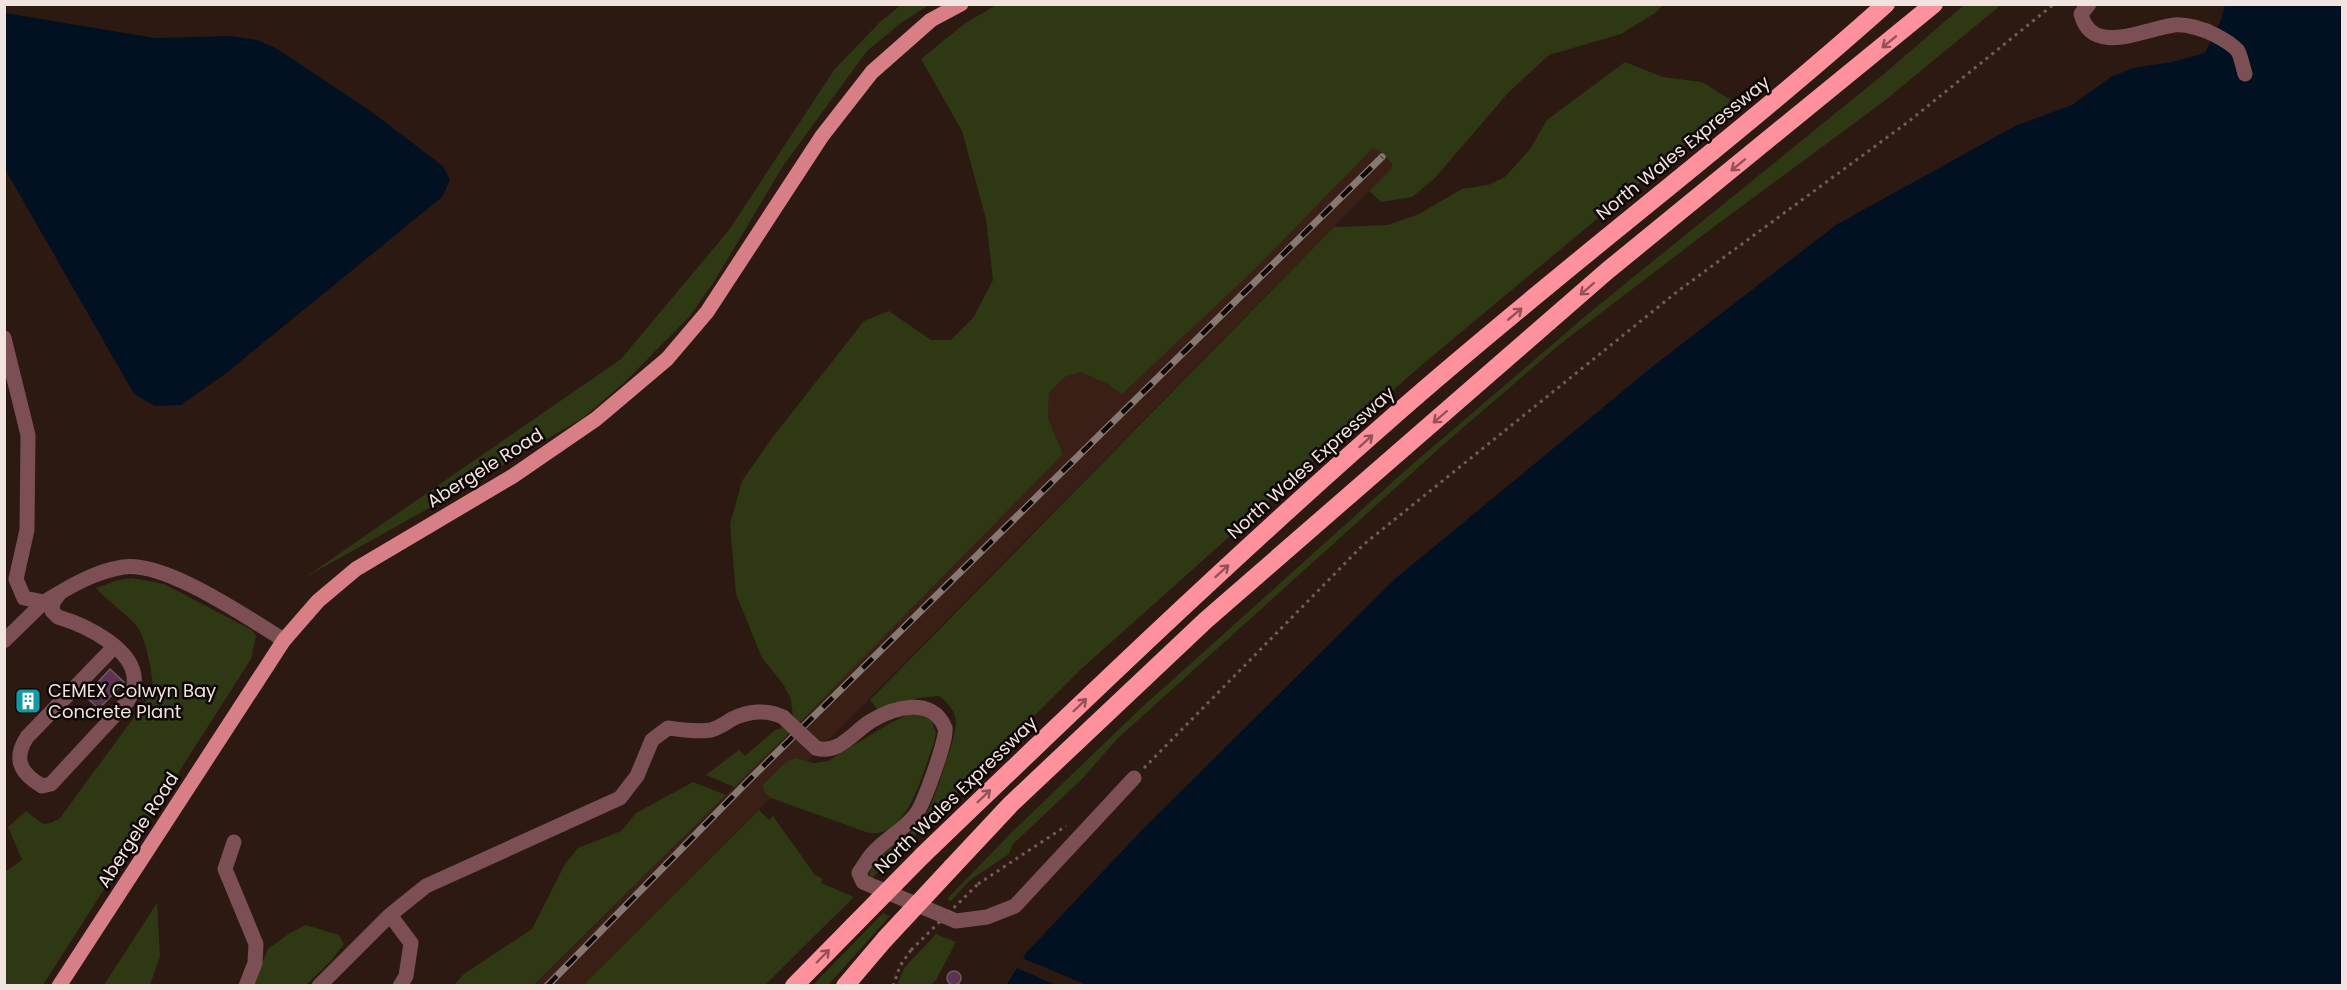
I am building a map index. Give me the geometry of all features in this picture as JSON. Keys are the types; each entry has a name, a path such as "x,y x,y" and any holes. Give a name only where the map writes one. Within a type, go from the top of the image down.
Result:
{"highway":[{"name":"North Wales Expressway","path":"794,986 923,855 1173,615 1397,413 1706,154 1829,55 1886,4"},
{"path":"845,986 885,939 1011,804 1206,620 1607,271 1932,8"}],"main road":[{"name":"Abergele Road","path":"59,986 284,640 318,601 356,569 513,476 596,419 667,359 706,312 822,136 872,72 931,21 961,4"}],"lane":[{"path":"2089,4 2081,14 2084,25 2095,35 2110,39 2177,25 2207,31 2226,40 2238,52 2245,74"},
{"path":"4,338 28,435 27,530 16,579 24,598 44,602"},
{"path":"4,641 44,602 62,591 92,575 126,567 163,572 219,601 284,640"},
{"path":"62,591 52,602 52,611 58,617 98,634 114,647 128,660 134,674 135,687 127,702 51,784 42,786 33,781 23,770 18,759 20,748 27,737 114,647"},
{"path":"319,986 390,915 426,886 620,798 637,776 652,740 668,728 690,732 714,729 736,717 759,711 775,713 783,717 816,748 825,751 843,743 871,721 914,706 930,709 941,718 946,733 943,748 918,812 870,855 859,873 863,882 956,921 987,917 1015,906 1134,778"},
{"path":"234,842 225,869 256,944 255,963 246,986"},
{"path":"390,915 411,943 406,976 400,986"}],"path":[{"path":"1134,778 1363,545 1678,291 1908,122 2054,4"},
{"path":"893,986 900,966 911,950 978,884 1073,822"}],"shaded area":[{"path":"1372,149 1378,150 1392,163 1391,169 802,767 583,985 534,986 734,787 706,775 739,750 745,756 793,717 1063,454 1048,418 1049,393 1065,377 1080,372 1109,385 1256,268"}],"green space":[{"path":"1965,4 2001,5 1883,102 1559,345 1443,445 1117,739 1083,778 1013,844 1009,854 970,880 951,901 947,899 1011,833 1139,710 1407,469 1589,313 1885,73"},
{"path":"901,5 929,5 901,23 867,51 783,166 714,282 690,316 625,382 583,418 304,578 621,359 729,230 834,70 880,22"},
{"path":"996,5 1663,5 1655,13 1621,34 1549,55 1509,92 1434,179 1412,197 1381,202 1369,191 1391,169 1392,163 1378,150 1372,149 1256,268 1122,394 1081,372 1065,377 1049,393 1048,418 1063,454 799,723 793,717 791,699 783,684 762,658 736,594 730,524 742,481 772,438 864,321 889,311 931,340 951,340 973,318 993,280 986,219 962,131 921,59 964,24"},
{"path":"1625,62 1663,77 1702,82 1736,103 1417,369 1079,671 871,879 869,875 879,857 912,831 926,815 944,768 956,722 951,707 939,696 919,698 878,710 870,700 1334,227 1388,225 1419,214 1462,189 1488,185 1505,177 1530,149 1547,120"},
{"path":"132,578 164,584 252,630 256,636 251,659 43,985 5,985 5,872 22,860 8,827 26,811 43,824 60,818 154,690 148,654 142,636 129,618 96,588 118,580"},
{"path":"914,712 930,716 936,733 911,802 903,816 892,827 880,832 866,832 771,798 765,793 762,786 786,762 796,758 814,763 828,761 892,722"},
{"path":"783,728 790,732 734,787 706,775 739,750 745,756 775,730"},
{"path":"693,782 726,795 534,985 454,985 464,974 532,929 565,864 578,848 621,831 636,813"},
{"path":"759,810 769,820 773,816 815,875 823,879 821,883 854,897 765,985 583,985"},
{"path":"157,903 160,956 150,985 104,985"},
{"path":"883,913 890,916 828,985 813,985"},
{"path":"306,925 339,935 344,944 331,961 306,985 252,986 268,949"},
{"path":"936,934 956,942 936,980 930,985 897,985 904,968"}],"water":[{"path":"2225,5 2342,5 2342,985 1006,986 1026,953 1143,829 1396,578 1657,363 1836,225 2015,126 2072,105 2111,77 2133,68 2172,62 2205,53 2221,20"},
{"path":"5,13 154,38 230,36 258,40 279,50 369,110 443,166 450,180 442,197 225,374 181,405 155,406 134,394 5,169"}],"pier":[{"path":"1020,957 1087,985 1056,985 1014,967"}],"building":[{"path":"110,669 124,682 99,709 85,696"},
{"path":"951,971 957,971 961,978 957,985 951,985 947,981 947,975"}],"railway":[{"path":"547,986 746,783 1382,157"}],"place":[{"name":"CEMEX Colwyn Bay Concrete Plant","path":"28,701"}]}
